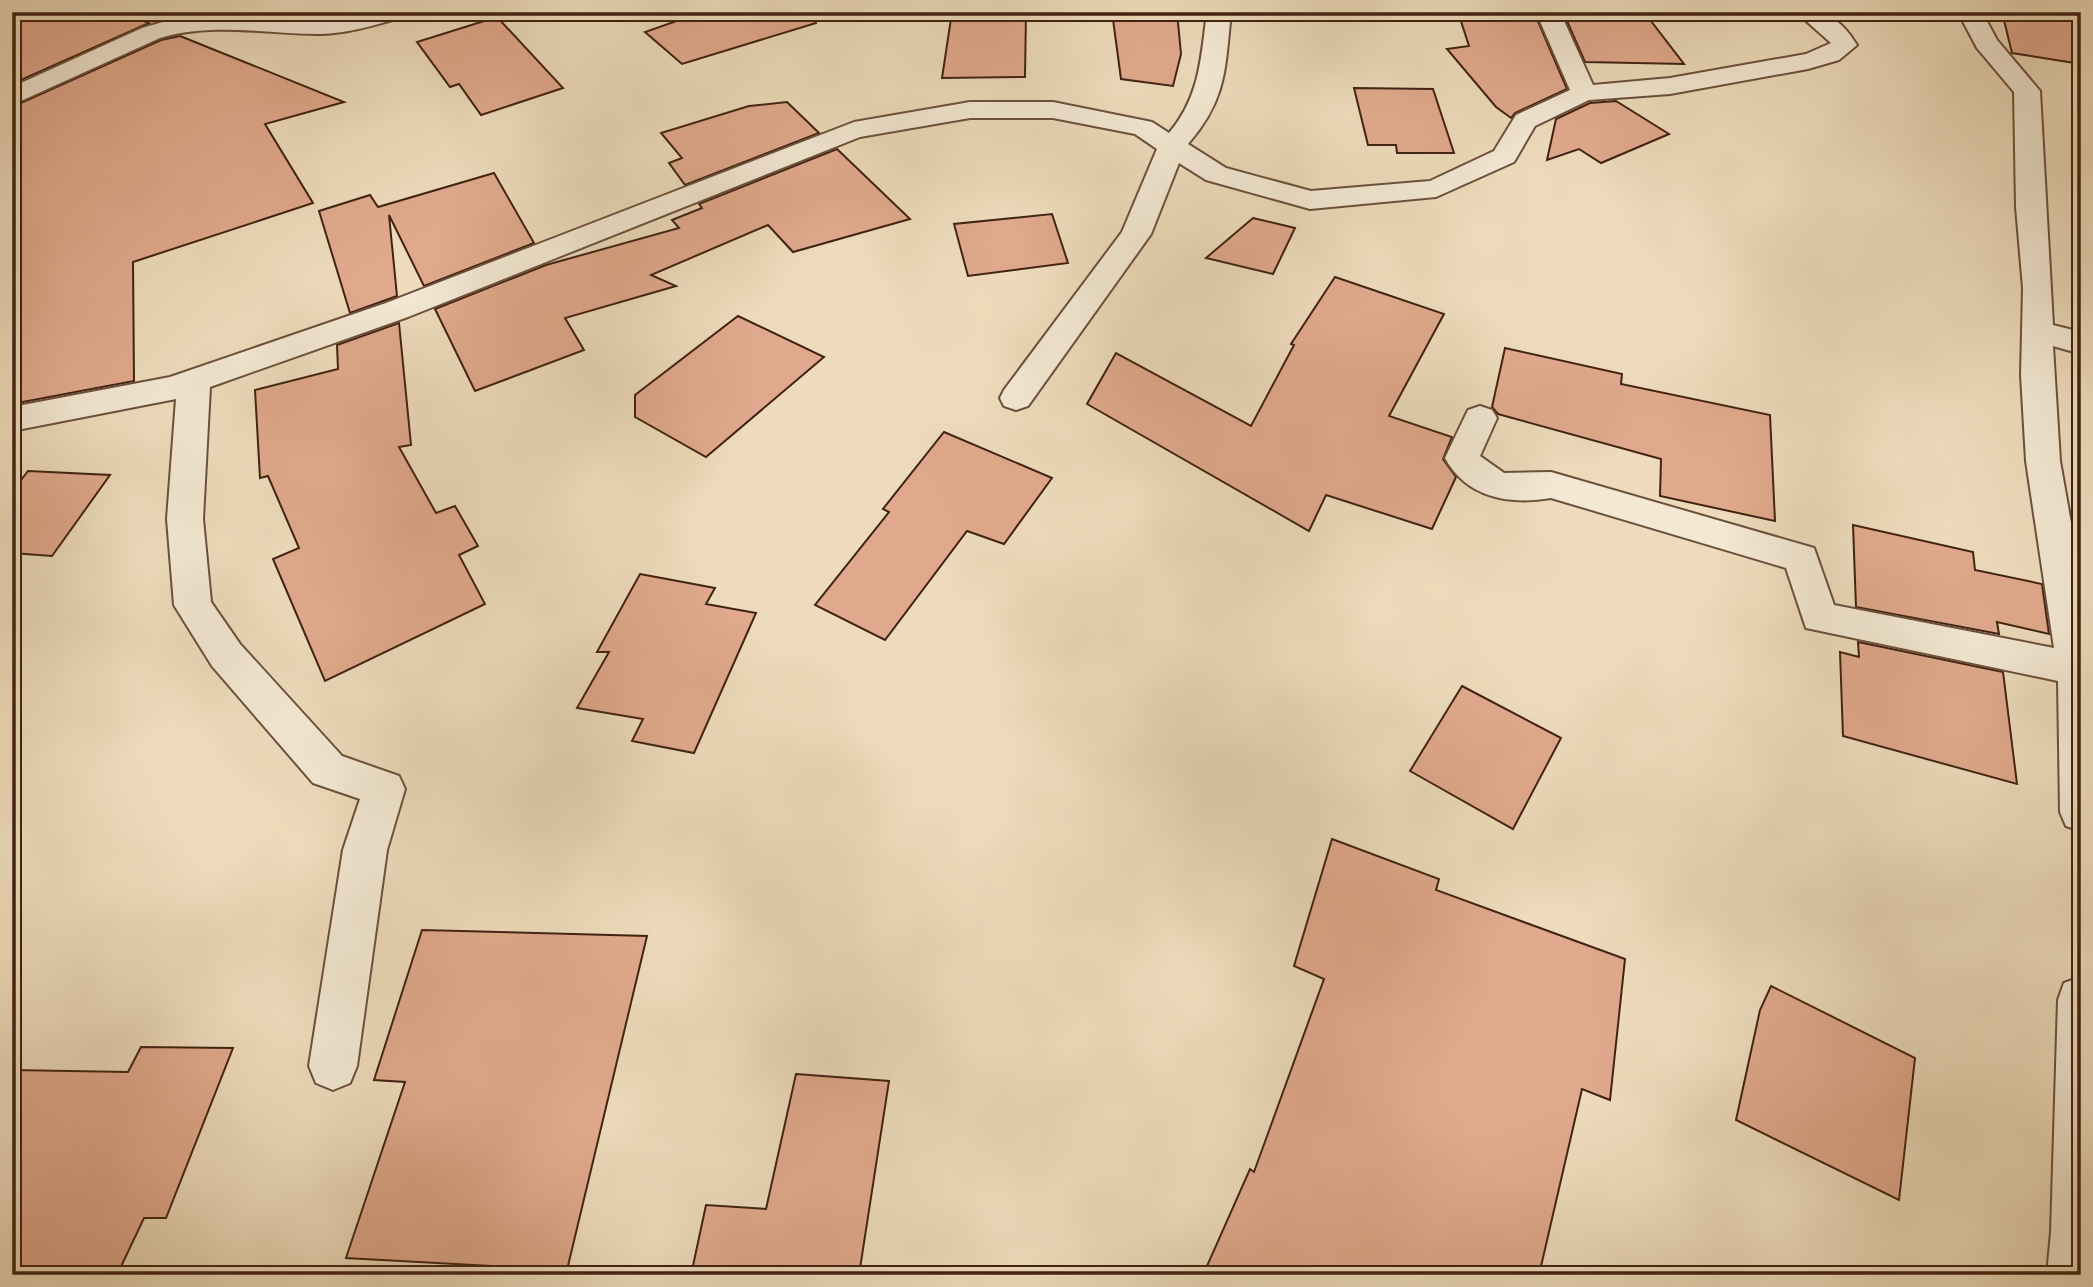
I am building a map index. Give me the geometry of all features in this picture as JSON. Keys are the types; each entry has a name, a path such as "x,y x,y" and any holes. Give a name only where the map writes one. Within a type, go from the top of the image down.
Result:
{"street":[{"path":"12,97 151,33 180,24 208,21 323,27 396,12"},
{"path":"1016,398 1136,234 1172,146 1196,117 1210,86 1219,12"},
{"path":"1548,12 1584,93"},
{"path":"12,419 174,388 397,310 854,130 970,110 1054,110 1143,128 1216,174 1310,200 1436,189 1504,156 1525,121 1584,93 1670,86 1830,55 1845,45 1838,34 1808,12"},
{"path":"1970,12 1986,43 2027,91 2043,461 2077,669 2081,812"},
{"path":"2037,331 2081,343"},
{"path":"194,381 184,519 193,605 226,655 328,770 384,789 365,850 333,1066"},
{"path":"1480,418 1462,458 1477,477 1519,491 1551,485 1801,558 1819,617 2077,669"},
{"path":"2073,1275 2077,1232 2081,1000"}],"building":[{"path":"12,12 122,12 149,23 12,84"},
{"path":"702,12 815,12 816,23 682,64 645,32"},
{"path":"952,12 1026,12 1025,77 942,78"},
{"path":"1112,12 1177,12 1181,54 1173,86 1121,79"},
{"path":"1458,12 1534,12 1567,89 1515,113 1511,118 1496,107 1447,49 1469,46"},
{"path":"1563,12 1644,12 1684,64 1585,62"},
{"path":"2002,12 2081,12 2081,64 2012,53"},
{"path":"497,17 563,88 481,115 459,84 450,87 417,42"},
{"path":"180,36 344,102 265,124 313,203 133,262 134,381 12,404 12,107 161,40"},
{"path":"1354,88 1433,89 1454,153 1397,153 1396,145 1368,145"},
{"path":"1616,101 1669,134 1601,163 1579,149 1547,160 1556,119 1590,103"},
{"path":"787,102 819,133 685,185 669,163 682,158 661,133 749,106"},
{"path":"837,149 910,219 793,252 768,225 651,275 676,286 565,318 584,350 475,391 435,309 546,265 679,228 672,220 702,208 699,204"},
{"path":"494,173 534,243 424,286 389,215 397,296 350,313 319,211 370,195 378,207"},
{"path":"1052,214 1068,263 968,276 954,224"},
{"path":"1253,218 1295,228 1273,274 1206,258"},
{"path":"1335,277 1444,314 1389,416 1452,437 1443,459 1456,477 1432,529 1326,495 1309,531 1087,404 1116,353 1251,426 1294,345 1291,344"},
{"path":"738,316 824,357 706,457 635,417 635,395"},
{"path":"399,323 411,445 399,447 436,513 455,506 478,546 459,555 485,604 325,681 273,559 299,548 268,476 260,478 255,390 338,369 337,345"},
{"path":"1505,348 1622,374 1621,384 1770,415 1775,521 1660,496 1661,459 1498,414 1492,407"},
{"path":"944,432 1052,478 1004,544 967,531 885,640 815,605 889,512 883,509"},
{"path":"28,471 110,475 52,556 12,553 12,492"},
{"path":"1853,525 1973,552 1975,570 2042,584 2049,634 1997,622 1999,634 1856,607"},
{"path":"640,574 715,588 706,604 756,613 694,753 632,741 643,719 577,708 609,652 597,652"},
{"path":"1858,642 2003,672 2017,784 1843,736 1840,652 1859,657"},
{"path":"1462,686 1561,738 1513,829 1410,771"},
{"path":"1332,839 1439,879 1436,890 1625,959 1610,1100 1582,1089 1539,1275 1203,1275 1250,1169 1254,1172 1324,979 1294,966"},
{"path":"422,930 647,936 567,1270 346,1258 405,1082 374,1080"},
{"path":"1771,986 1915,1058 1899,1200 1736,1120 1760,1010"},
{"path":"141,1047 233,1048 166,1218 144,1218 117,1275 12,1275 12,1070 128,1072"},
{"path":"796,1074 889,1081 859,1275 691,1275 706,1205 766,1209"}]}
